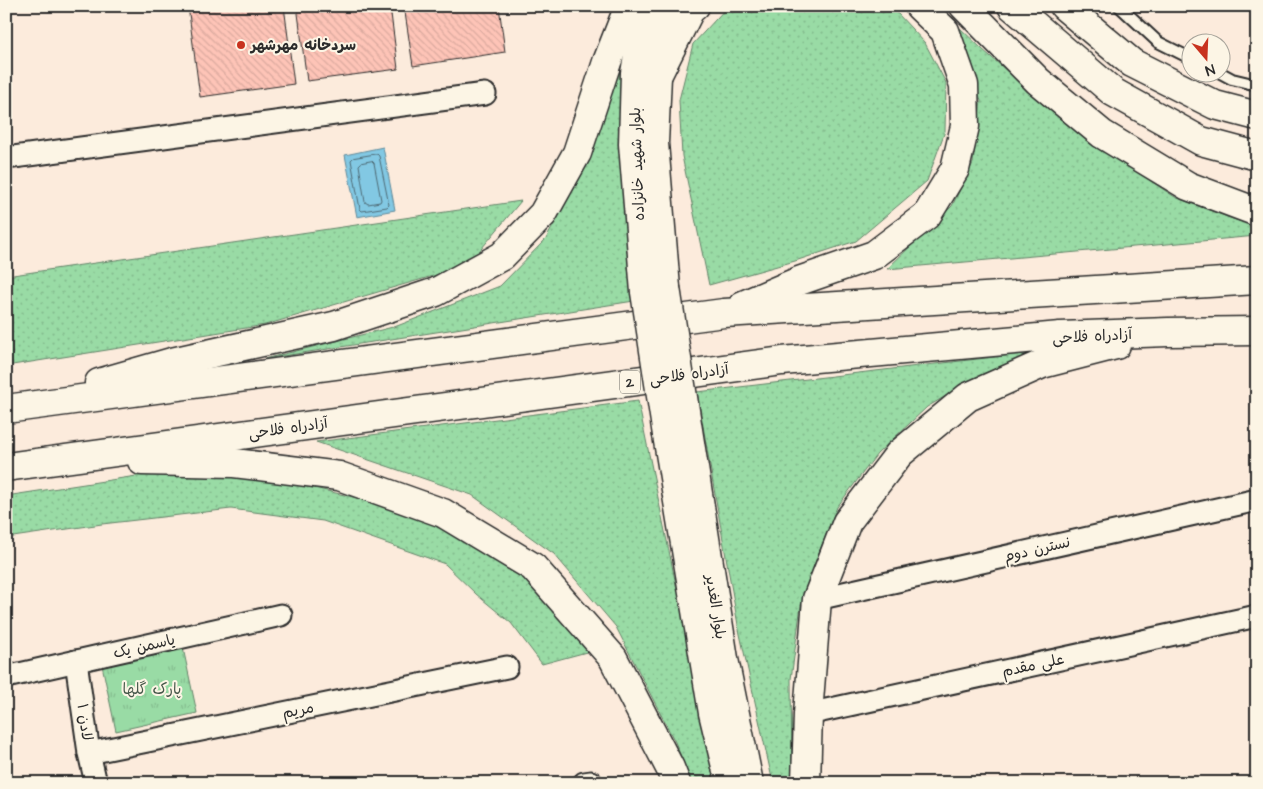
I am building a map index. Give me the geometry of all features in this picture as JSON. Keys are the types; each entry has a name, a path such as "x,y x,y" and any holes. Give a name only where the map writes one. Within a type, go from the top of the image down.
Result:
{"main road":[{"path":"6,409 172,362 334,326 436,292 502,256 543,214 577,153 607,62 629,6"},
{"name":"بلوار شهید خانزاده","path":"647,6 635,73 633,144 655,290"},
{"name":"بلوار شهید خانزاده","path":"655,290 654,143 657,76 669,6"},
{"path":"657,76 690,10 695,6"},
{"path":"724,313 799,282 874,255 927,215 955,169 965,126 964,85 945,31 919,6"},
{"path":"964,6 1038,81 1102,134 1188,186 1257,212"},
{"path":"1012,6 1113,92 1201,141 1257,156"},
{"path":"1064,6 1132,63 1215,105 1257,116"},
{"path":"6,409 724,313 1257,280"},
{"path":"655,290 677,432"},
{"name":"آزادراه فلاحی","path":"6,467 782,361 1060,336 1257,331"},
{"path":"806,783 808,714 817,599 847,522 899,454 968,397 1042,364 1168,332"},
{"name":"بلوار الغدیر","path":"677,432 713,712 730,783"},
{"name":"بلوار الغدیر","path":"677,432 749,783"},
{"path":"58,459 234,463 340,476 443,513 532,567 613,658 676,783"}],"street":[{"path":"6,158 485,94"},
{"name":"نسترن دوم","path":"817,599 1257,500"},
{"name":"یاسمن یک","path":"6,677 281,615"},
{"name":"علی مقدم","path":"808,714 1257,616"},
{"name":"لادن ۱","path":"76,661 89,752 96,783"},
{"name":"مریم","path":"89,752 507,667"}],"lane":[{"path":"1119,6 1158,42 1180,53"},
{"path":"1230,78 1257,85"}],"green space":[{"path":"728,6 884,6 898,14 925,43 946,83 945,131 927,181 856,241 795,261 709,285 682,156 679,100 693,44"},
{"path":"959,27 1052,111 1128,166 1175,197 1257,227 1257,236 887,269 952,206 973,163 981,101"},
{"path":"623,50 634,301 264,359 397,326 500,286 546,239 590,157"},
{"path":"521,201 467,266 265,325 6,366 6,276"},
{"path":"1037,352 985,373 927,407 877,454 837,507 801,605 791,679 792,783 773,783 738,625 697,392"},
{"path":"638,401 717,783 692,783 675,742 616,627 554,554 472,495 316,442"},
{"path":"226,473 301,485 379,503 447,527 509,563 555,604 594,650 542,664 511,623 476,594 445,564 323,521 231,509 102,524 6,538 6,496 143,475"},
{"name":"پارک گلها","path":"183,648 197,713 116,731 102,665"}],"water":[{"path":"383,147 395,210 357,217 345,155"}],"building":[{"name":"سردخانه مهرشهر","path":"188,6 284,6 294,84 200,97"},
{"name":"سردخانه مهرشهر","path":"297,6 390,6 398,69 307,81"},
{"path":"404,6 499,6 505,52 413,66"}],"place":[{"name":"سردخانه مهرشهر","path":"241,45"}]}
